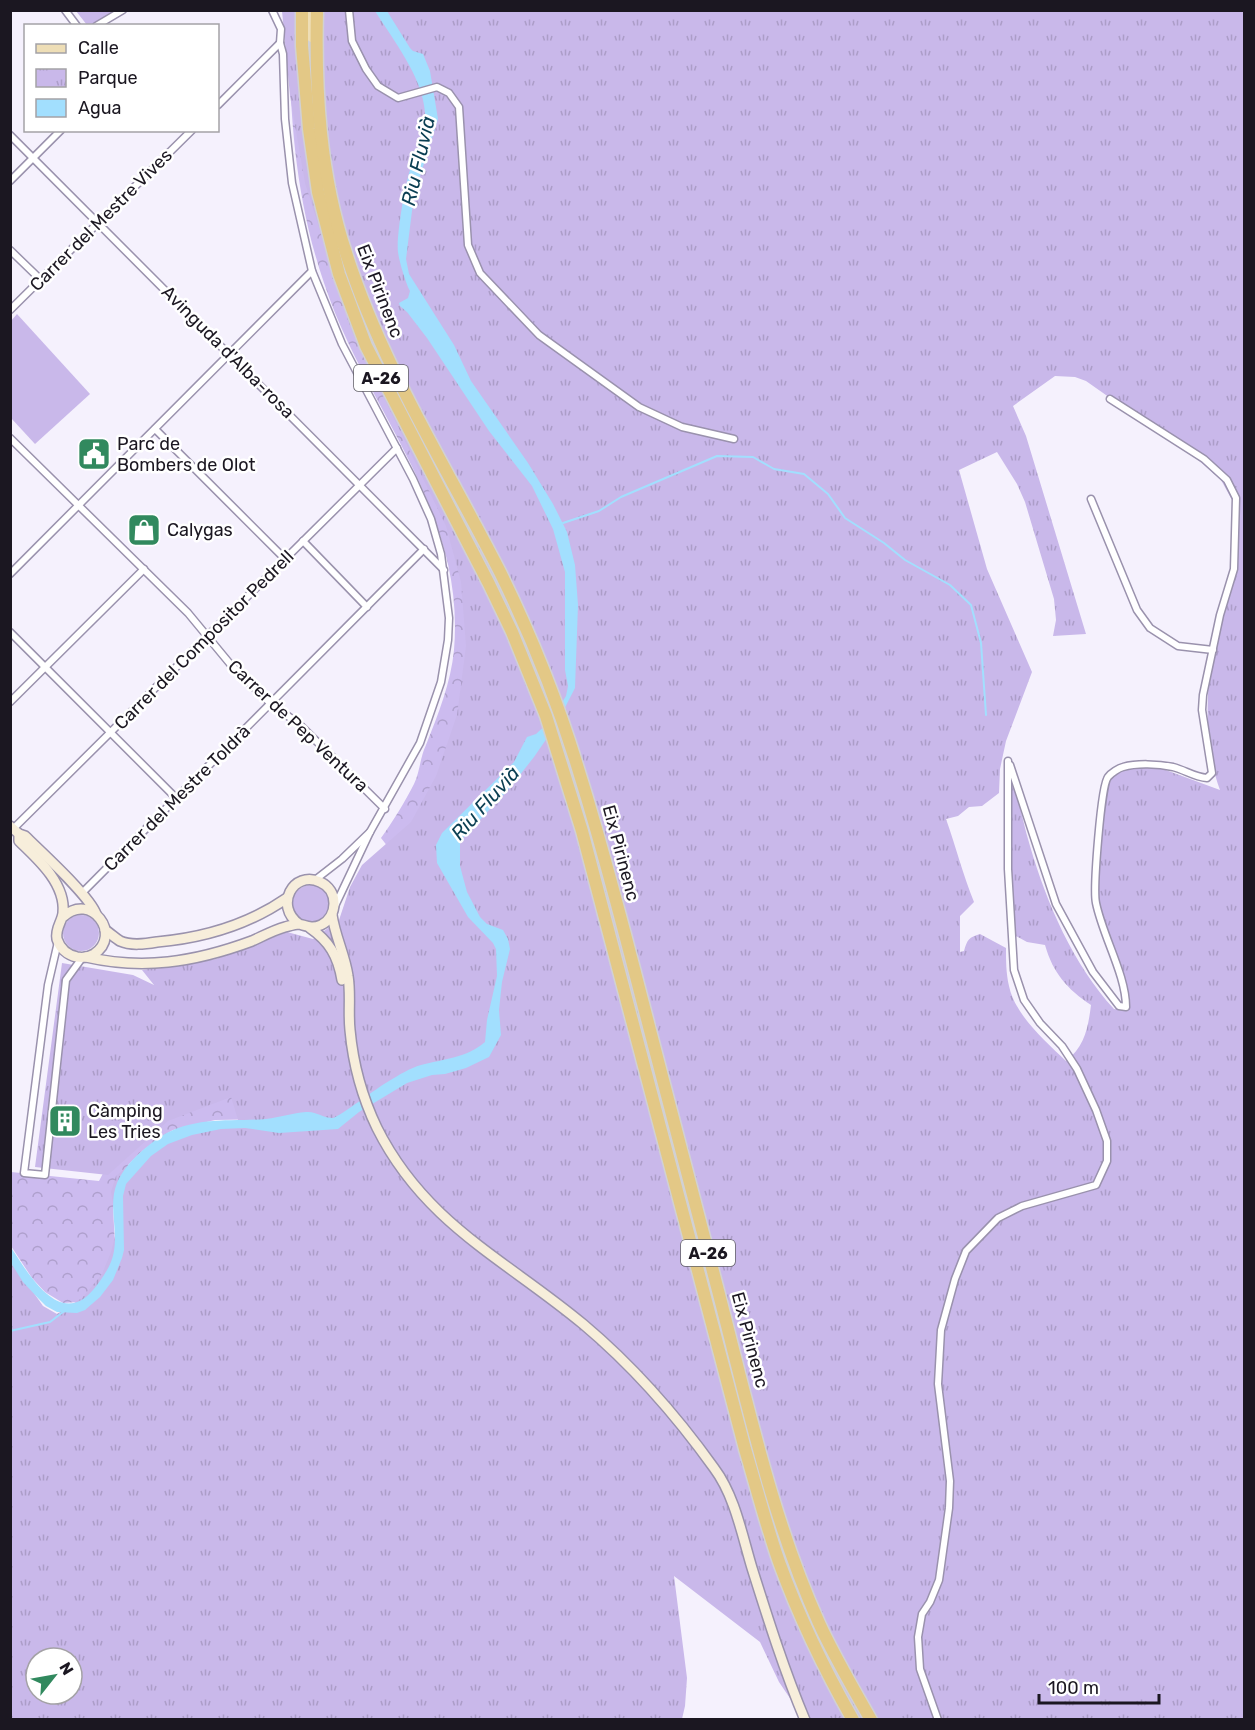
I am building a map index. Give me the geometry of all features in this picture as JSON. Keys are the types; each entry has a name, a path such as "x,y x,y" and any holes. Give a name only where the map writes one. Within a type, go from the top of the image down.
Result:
{"highway":[{"path":"302,10 302,46 310,66"},
{"path":"310,66 317,10"},
{"name":"Eix Pirinenc","path":"310,66 328,178 344,248 363,304 403,391 501,575 537,654 580,773 603,851 738,1367 783,1529 819,1623 871,1719"},
{"name":"Eix Pirinenc","path":"310,66 309,129 318,192 350,308 381,379 479,563 546,716 585,842 763,1510 779,1562 808,1632 853,1719"}],"street":[{"path":"65,10 76,24"},
{"path":"99,24 123,10"},
{"path":"272,10 281,29 285,119 292,183 312,271 342,344 397,448 431,519 444,570 449,618 441,682 420,743 385,809 370,832 333,910 323,924 310,928"},
{"path":"349,10 352,40 366,69 378,86 398,98 437,87 449,93 459,107 468,245 480,273 540,335 639,407 682,427 734,440"},
{"path":"219,104 280,43"},
{"path":"10,181 59,132"},
{"name":"Carrer del Mestre Vives","path":"10,310 190,132"},
{"name":"Avinguda d'Alba-rosa","path":"10,135 444,570"},
{"path":"10,250 40,280"},
{"path":"10,574 312,271"},
{"path":"938,1719 920,1669 918,1637 922,1614 939,1580 949,1508 950,1481 938,1384 941,1330 955,1279 966,1251 998,1218 1022,1206 1096,1185 1107,1161 1107,1141 1077,1069 1062,1046 1040,1023 1024,1000 1014,970 1008,868 1008,761 1056,904 1093,972 1119,1006 1126,1008 1124,986 1101,926 1095,899 1102,796 1107,777 1121,767 1154,765 1173,767 1197,777 1207,778 1212,773 1202,710 1203,695 1220,615 1234,569 1236,498 1227,480 1204,459 1110,399"},
{"path":"155,429 285,559"},
{"name":"Carrer de Pep Ventura","path":"11,439 188,613 231,664 271,704 299,724 385,809"},
{"name":"Carrer del Compositor Pedrell","path":"13,830 397,448"},
{"path":"1091,499 1137,610 1150,628 1178,646 1213,650"},
{"path":"303,541 367,607"},
{"name":"Carrer del Mestre Toldrà","path":"81,894 424,549"},
{"path":"10,702 144,569"},
{"path":"10,632 177,799"},
{"path":"13,830 25,836 94,908 105,930 101,947 92,955 84,957 66,980 45,1175 24,1173 48,985 58,942 57,926 63,916 71,910 82,909 96,914"},
{"path":"13,830 19,841 48,869 63,902 63,916"},
{"path":"315,880 342,859 370,832"},
{"path":"348,1006 350,992 348,976 333,910 333,894 326,885 315,880 297,884 287,898 290,916 299,924 310,928 324,938 334,954 348,1006 351,1040 359,1079 367,1105 385,1143 406,1176 446,1219 472,1242 562,1307 637,1375 670,1410 717,1470 731,1498 762,1602 805,1719"},
{"path":"105,930 121,941 134,944 177,940 215,932 244,922 270,910 287,898"},
{"path":"58,942 70,955 113,963 167,962 215,953 281,928 299,924"}],"green space":[{"path":"76,11 119,11 96,24 86,24"},
{"path":"282,11 1244,11 1244,1719 804,1719 779,1682 760,1642 674,1576 687,1678 682,1719 11,1719 10,1259 43,1306 57,1314 82,1298 102,1274 117,1228 111,1192 116,1176 164,1134 239,1123 231,1097 168,1121 108,1175 35,1167 62,963 133,975 154,985 142,970 216,959 287,932 313,939 339,920 350,887 362,865 411,822 436,776 457,715 466,646 461,582 446,526 352,332 305,183 290,96","holes":["1055,376 1075,377 1086,381 1197,459 1221,480 1234,508 1231,577 1208,693 1210,749 1220,790 1163,769 1142,767 1122,770 1114,774 1106,784 1097,901 1129,999 1127,1007 1123,1010 1114,1009 1099,991 1063,932 1037,868 1011,779 1007,876 1014,935 1027,942 1045,945 1052,964 1062,980 1091,1005 1085,1036 1078,1049 1066,1061 1032,1027 1017,1007 1008,981 1006,948 980,934 969,939 964,951 960,952 960,916 974,902 946,819 958,816 969,807 982,806 999,793 1000,769 1006,741 1032,672 987,569 959,470 997,452 1017,484 1025,502 1054,599 1056,620 1053,636 1086,634 1026,436 1013,406"]},
{"path":"290,11 375,11 406,59 419,86 425,121 403,199 398,252 410,291 408,298 400,303 400,306 427,338 489,431 532,486 553,529 565,572 565,670 568,686 566,696 551,720 536,734 527,737 514,762 442,833 436,845 437,863 468,917 496,949 497,976 487,1020 485,1043 450,1059 423,1064 405,1072 359,1100 342,1115 334,1118 307,1112 266,1119 215,1120 173,1130 159,1138 129,1164 117,1183 113,1208 115,1244 112,1260 94,1288 78,1302 63,1303 45,1292 32,1278 11,1246 11,1172 99,1181 110,1162 139,1131 174,1109 233,1085 205,1041 172,1000 181,990 194,995 258,1065 283,1072 293,1071 314,1061 359,1061 394,1046 410,1035 436,1007 450,984 456,964 445,939 416,915 407,904 398,861 381,838 399,811 418,775 424,750 443,698 454,650 454,599 445,551 429,505 342,329 314,250 295,148 290,80"},
{"path":"17,314 90,394 35,444 11,418 11,321"},
{"path":"311,885 324,891 330,904 324,917 311,923 298,917 292,904 298,891"},
{"path":"81,915 94,920 99,933 94,946 81,951 68,946 63,933 68,920"}],"water":[{"name":"Riu Fluvià","path":"375,11 387,11 410,48 423,54 430,71 438,119 414,195 406,259 409,274 454,345 471,381 528,463 553,504 567,532 575,565 578,605 575,688 556,725 534,757 508,790 460,841 460,866 467,892 480,917 487,924 503,930 508,939 510,949 502,982 499,1010 501,1035 489,1057 466,1068 407,1083 359,1112 338,1129 279,1133 245,1128 221,1129 192,1135 168,1144 151,1156 126,1184 123,1196 124,1250 113,1280 100,1297 85,1310 77,1313 57,1312 46,1306 23,1282 11,1263 10,1246 25,1269 45,1292 56,1300 68,1304 80,1301 100,1281 113,1256 115,1242 113,1200 120,1176 136,1157 160,1137 186,1126 212,1121 266,1119 306,1112 333,1118 409,1070 463,1055 485,1042 487,1020 497,976 496,949 468,917 437,863 436,845 442,833 514,762 527,737 536,734 551,720 566,696 568,686 565,670 565,572 553,529 532,486 489,431 427,338 400,306 399,303 408,298 410,291 398,252 403,199 422,135 425,113 423,99 413,73"}],"waterway":[{"path":"563,523 599,511 621,497 717,456 753,457 774,469 804,474 828,494 845,518 884,543 905,560 950,585 971,605 981,643 986,715"},
{"path":"10,1331 50,1322 63,1312"}],"place":[{"name":"Parc de Bombers de Olot","path":"94,454"},
{"name":"Calygas","path":"144,530"},
{"name":"Càmping Les Tries","path":"65,1121"}]}
